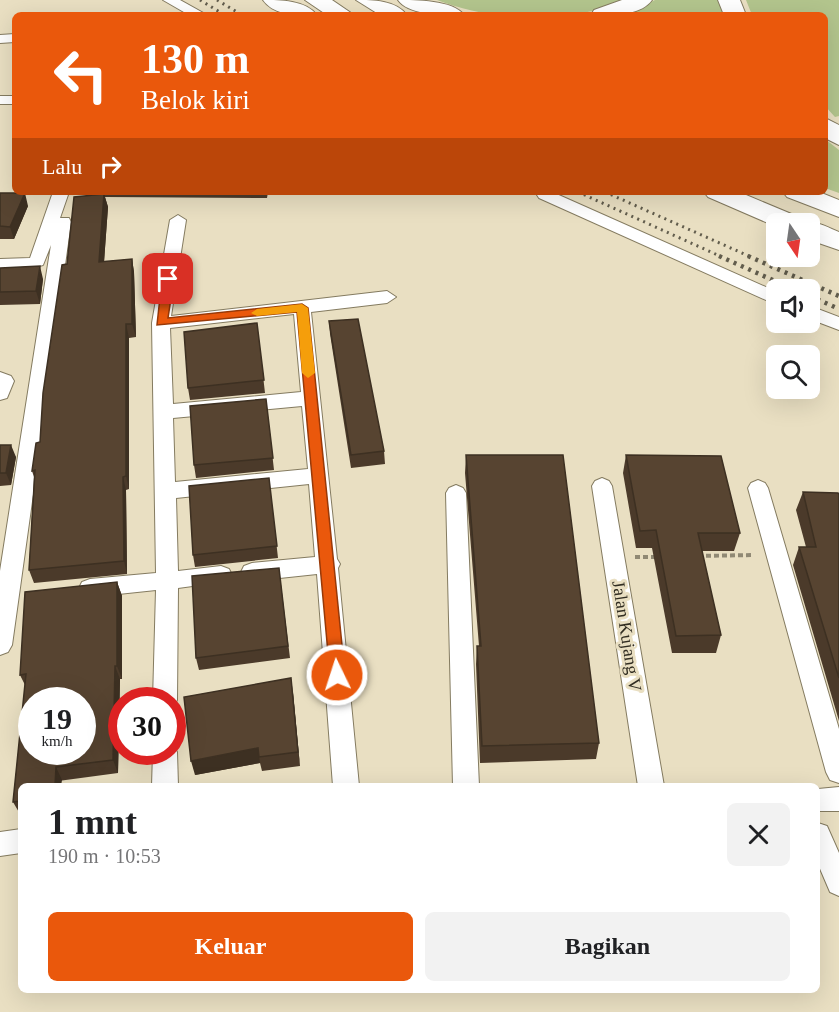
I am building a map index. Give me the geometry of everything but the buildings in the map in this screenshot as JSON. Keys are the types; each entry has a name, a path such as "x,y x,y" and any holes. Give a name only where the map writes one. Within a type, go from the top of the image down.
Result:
{"highway":[{"path":"274,0 300,12"},
{"path":"316,0 338,12"},
{"path":"367,0 390,12"},
{"path":"409,0 444,12"},
{"path":"610,12 641,0"},
{"path":"828,128 839,138"},
{"path":"724,195 766,213"},
{"path":"803,195 839,209"},
{"path":"820,234 839,242"}],"street":[{"path":"170,0 194,12"},
{"path":"0,264 29,264 37,261 60,195"},
{"path":"545,195 766,294"},
{"path":"165,687 165,491 161,323 178,220"},
{"path":"0,645 5,597 63,222"},
{"path":"161,323 387,297"},
{"path":"302,308 317,476 329,564 346,783"},
{"path":"820,316 839,324"},
{"path":"0,379 4,381 0,393"},
{"path":"163,412 311,398"},
{"path":"165,491 317,476"},
{"name":"Jalan Kujang V","path":"602,486 651,783"},
{"path":"758,488 839,772"},
{"path":"456,493 466,783"},
{"path":"75,590 329,564"},
{"path":"5,597 28,595"},
{"path":"165,765 165,783"},
{"path":"820,800 839,799"},
{"path":"820,840 839,883"},
{"path":"0,844 18,841"}],"path":[{"path":"696,556 777,555"},
{"path":"614,558 660,557"}],"green space":[{"path":"437,0 627,0 587,12 478,12"},
{"path":"655,0 720,0 724,12 630,12"},
{"path":"746,0 839,0 839,116 835,117 828,109 828,12 751,12"},
{"path":"828,141 839,150 839,193 828,189"}],"railway":[{"path":"200,0 220,12"},
{"path":"217,0 237,12"},
{"path":"585,195 722,257"},
{"path":"612,195 751,257"},
{"path":"719,256 770,279"},
{"path":"748,256 839,296"},
{"path":"820,300 839,309"}],"slow traffic":[{"path":"257,313 302,308 308,373"}],"route":[{"path":"168,279 161,323 302,308 317,476 329,564 337,675"}]}
